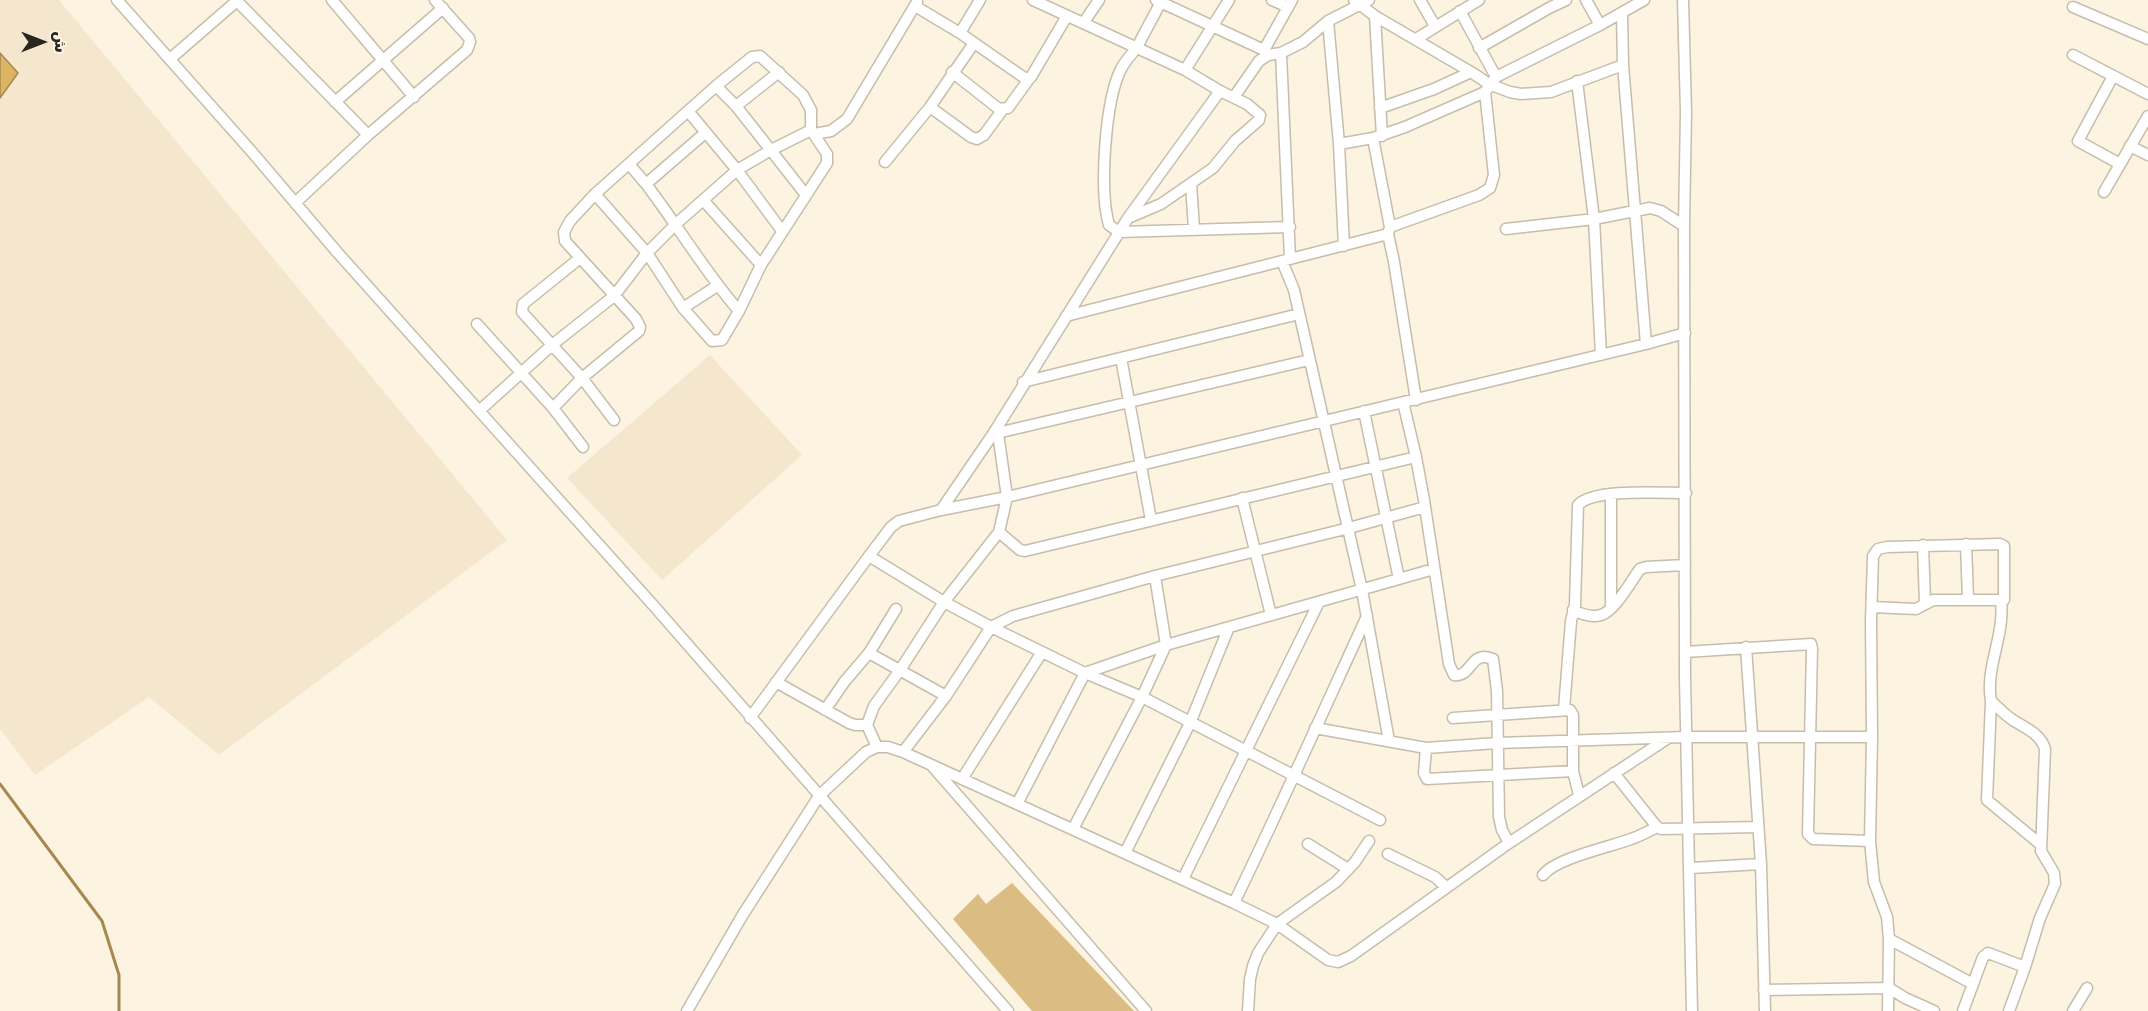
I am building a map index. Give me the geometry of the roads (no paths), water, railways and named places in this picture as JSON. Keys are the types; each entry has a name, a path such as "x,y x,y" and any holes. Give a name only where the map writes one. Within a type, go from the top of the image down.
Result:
{"street":[{"path":"117,0 653,605 1008,1011"},
{"path":"170,59 238,0 368,135"},
{"path":"332,0 414,97"},
{"path":"960,33 980,0"},
{"path":"1033,0 1185,70 1260,115 1258,120 1235,141 1213,168 1161,204 1128,218"},
{"path":"1084,22 1099,0"},
{"path":"1185,70 1229,0"},
{"path":"1234,98 1266,53 1290,4 1272,0"},
{"path":"1420,0 1436,26"},
{"path":"1479,48 1566,0"},
{"path":"1586,0 1600,25"},
{"path":"1339,144 1377,137 1490,84 1644,0"},
{"path":"1683,0 1686,112 1685,652 1692,1011"},
{"path":"1290,227 1119,232 1109,225 1105,199 1108,122 1113,94 1121,69 1136,47 1158,1 1266,53 1281,52 1303,42 1328,21 1361,2 1375,16 1490,84 1510,92 1535,94 1551,92 1623,65"},
{"path":"1416,39 1473,1"},
{"path":"479,411 552,345 614,296 647,254 676,224 737,170 771,150 813,132 831,131 847,119 917,3 1022,78 1029,79"},
{"path":"295,203 368,135 414,97 469,46 470,42 465,33 439,4 384,59 335,102"},
{"path":"2073,7 2148,39"},
{"path":"1066,315 1344,246 1479,195 1490,188 1494,175 1490,84 1479,48 1460,11"},
{"path":"1622,14 1623,65 1646,344"},
{"path":"952,72 996,108 1008,108 1029,79 1067,16"},
{"path":"1375,16 1380,108 1377,137 1416,400"},
{"path":"1328,21 1339,144 1344,246"},
{"path":"885,162 930,107 974,43"},
{"path":"1281,52 1290,227 1286,260 1349,528 1389,741"},
{"path":"553,408 582,378 639,331 639,324 565,241 564,232 570,220 595,194 716,86 756,55 779,72 803,95 811,110 813,132 827,154 827,163 761,265 739,311 722,340 718,342 712,341 683,308 647,254 595,194"},
{"path":"2073,56 2148,94"},
{"path":"736,106 779,72"},
{"path":"1380,108 1434,89 1472,72"},
{"path":"2113,76 2078,141 2120,164"},
{"path":"1577,81 1594,219 1601,355"},
{"path":"716,86 736,106 806,195"},
{"path":"941,510 996,433 1023,382 1128,218 1220,91"},
{"path":"930,107 977,139 984,135 1003,109"},
{"path":"688,111 737,170 782,231"},
{"path":"2104,192 2148,116"},
{"path":"646,184 705,133"},
{"path":"2130,146 2148,155"},
{"path":"629,164 676,224 717,286 739,311"},
{"path":"1191,184 1194,229"},
{"path":"704,201 761,265"},
{"path":"1506,229 1594,219 1656,208 1684,226"},
{"path":"580,258 521,308 522,312 582,378 614,420"},
{"path":"683,308 717,286"},
{"path":"1023,382 1299,314"},
{"path":"477,324 553,408 583,447"},
{"path":"750,718 869,556 891,527 899,521 1416,400 1685,333"},
{"path":"1121,358 1151,520"},
{"path":"996,433 1310,360"},
{"path":"1403,402 1425,507 1446,656 1451,671 1454,675 1463,675 1478,659 1483,657 1493,659 1498,715 1499,823 1509,843"},
{"path":"1364,411 1399,579"},
{"path":"877,747 867,725 874,706 944,602 999,532 1007,497 996,433"},
{"path":"999,532 1020,550 1025,551 1416,457"},
{"path":"1564,709 1576,596 1578,505 1586,498 1611,494 1686,493"},
{"path":"1611,494 1611,608"},
{"path":"1242,498 1271,615"},
{"path":"903,752 946,696 991,627 1030,611 1155,576 1425,507"},
{"path":"1966,544 1968,599"},
{"path":"1872,607 1916,609 1933,600 2004,600 2006,596 2004,546 2000,544 1923,545 1887,547 1874,552 1872,607 1870,841 1874,882 1887,917 1888,1011"},
{"path":"1923,545 1925,603"},
{"path":"869,556 944,602 991,627 1085,673 1142,697 1380,820"},
{"path":"1573,610 1585,615 1596,616 1611,608 1640,569 1685,566"},
{"path":"1017,804 1085,673 1166,645 1434,568"},
{"path":"1073,829 1142,697 1166,645 1155,576"},
{"path":"2001,601 2002,622 1989,682 1991,701 1987,800 2040,844"},
{"path":"1183,879 1319,602"},
{"path":"825,710 869,652 896,609"},
{"path":"1234,903 1295,777 1367,616"},
{"path":"1125,853 1190,723 1228,627"},
{"path":"1685,652 1808,643 1812,646 1808,834 1810,838 1870,841"},
{"path":"1746,647 1761,864 1765,1011"},
{"path":"869,652 946,696"},
{"path":"962,779 1042,652"},
{"path":"776,682 855,725 867,725"},
{"path":"1991,701 2009,717 2040,737 2044,743 2040,844 2042,855 2054,873 2055,884 2040,918 2008,1011"},
{"path":"1453,718 1570,710 1573,715 1573,771 1579,795"},
{"path":"1315,728 1426,748 1497,743 1686,737 1872,737"},
{"path":"687,1011 742,916 819,796 855,760 877,747 888,747 903,752 1183,879 1277,924 1328,960 1338,962 1351,956 1579,795 1668,738"},
{"path":"1426,748 1424,773 1427,779 1573,771"},
{"path":"930,764 1146,1011"},
{"path":"1614,773 1657,826 1668,831 1689,828 1758,827"},
{"path":"1543,875 1546,871 1569,860 1630,840 1657,826"},
{"path":"1248,1011 1253,966 1258,953 1277,924 1336,882 1369,841"},
{"path":"1308,844 1348,869"},
{"path":"1388,854 1435,877 1446,887"},
{"path":"1691,868 1761,864"},
{"path":"1889,939 1972,984"},
{"path":"1963,1011 1983,957 1988,953 2025,967"},
{"path":"1764,990 1889,988 1934,1011"},
{"path":"2073,1011 2087,988"}],"waterway":[{"path":"0,784 102,921 119,975 119,1011"}]}
